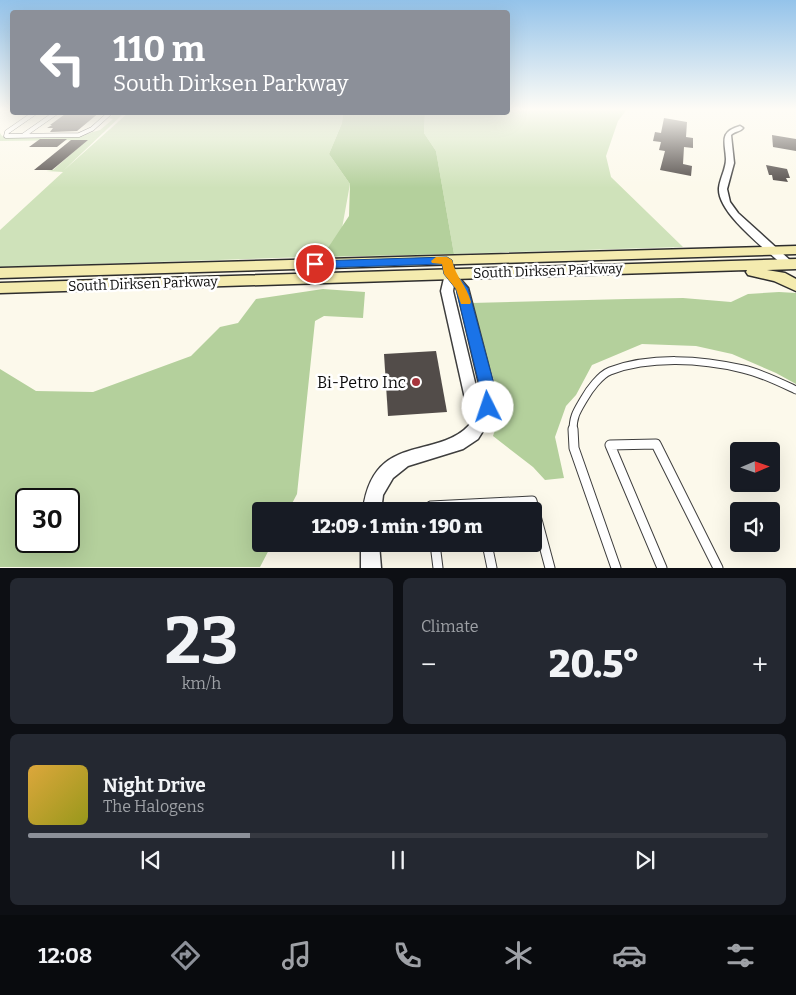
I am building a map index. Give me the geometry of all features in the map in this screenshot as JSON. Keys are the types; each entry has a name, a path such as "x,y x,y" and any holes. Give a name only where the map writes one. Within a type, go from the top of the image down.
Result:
{"main road":[{"name":"South Dirksen Parkway","path":"0,288 276,273 448,267 796,250"},
{"name":"South Dirksen Parkway","path":"448,267 572,271 792,264"},
{"path":"572,271 611,275 753,272 774,276 796,286"},
{"name":"South Dirksen Parkway","path":"0,273 276,273"}],"street":[{"path":"728,136 730,163 723,194 726,202 734,215 792,264"},
{"path":"373,502 375,492 392,468 412,455 444,448 469,439 482,419 473,403 448,297 448,267"},
{"path":"370,552 371,568"}],"lane":[{"path":"8,136 38,136"},
{"path":"616,568 574,448 573,419 588,391 608,372 646,362 703,362 744,369 778,381 796,390"},
{"path":"662,568 610,445 656,444 718,568"},
{"path":"542,538 550,568"},
{"path":"436,552 438,568"},
{"path":"489,552 492,568"}],"green space":[{"path":"0,136 7,138 100,136 63,171 103,136 337,136 329,154 350,184 337,256 0,267 0,230 63,172 46,171 53,170 87,140 0,141"},
{"path":"337,136 426,136 436,151 454,254 322,257 349,216 350,184 329,154"},
{"path":"426,136 613,136 606,156 611,177 683,247 454,254 436,151"},
{"path":"323,289 365,292 363,318 324,316 315,321 297,494 293,502 252,502 252,552 268,552 260,567 0,567 0,369 36,391 93,392 191,356 220,327 238,323 256,299"},
{"path":"796,293 796,384 732,354 696,346 642,344 592,365 576,395 566,406 555,437 564,478 545,480 533,467 493,436 498,420 499,398 471,303 683,298 731,302 748,294"}],"building":[{"path":"654,136 686,136 693,138 693,148 684,147 683,164 692,166 691,176 660,170 665,151 659,150 661,142 653,141"},
{"path":"772,136 796,139 796,151 773,147"},
{"path":"40,139 67,139 57,147 29,147"},
{"path":"71,140 88,140 52,170 34,170"},
{"path":"766,165 787,169 790,178 786,178 788,182 773,180 772,175 769,175"},
{"path":"436,351 447,412 388,416 384,354"}],"slow traffic":[{"path":"436,261 447,260 450,274 462,288 465,302"}],"place":[{"name":"Bi-Petro Inc","path":"416,382"}],"route":[{"path":"315,264 447,260 450,274 462,288 488,392 488,407"}]}
